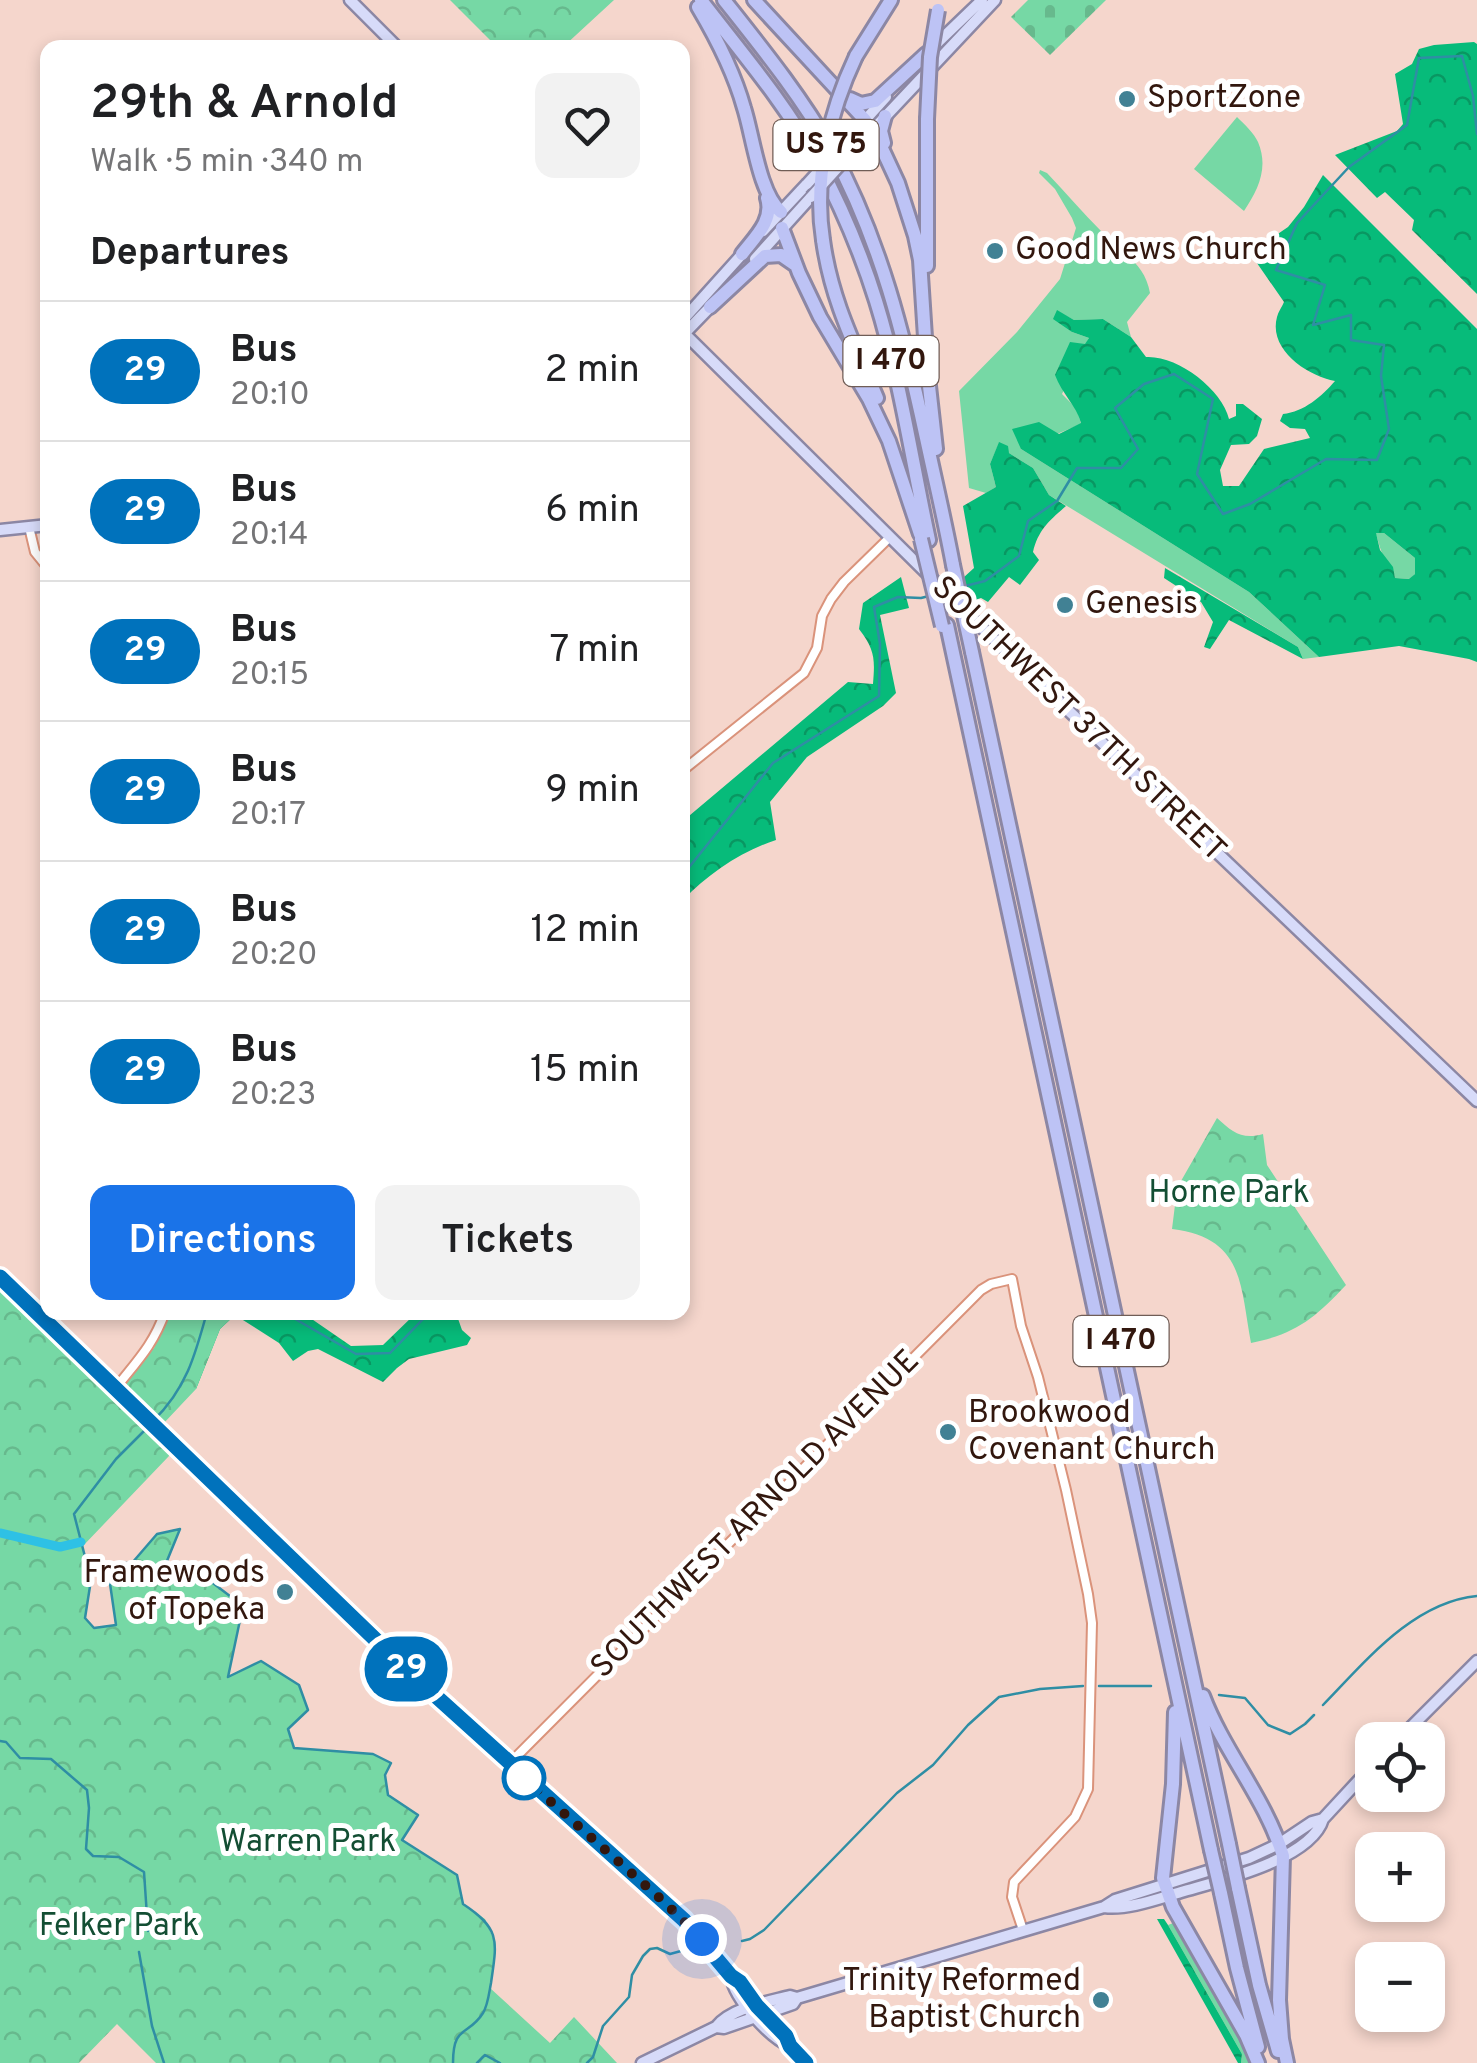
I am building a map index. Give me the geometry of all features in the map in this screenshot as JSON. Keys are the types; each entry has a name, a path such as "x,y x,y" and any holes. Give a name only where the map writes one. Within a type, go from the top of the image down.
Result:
{"highway":[{"path":"698,0 745,109 759,168 781,212"},
{"name":"I 470","path":"698,0 775,95 816,160 855,242 884,328 924,538 962,690 1260,2063"},
{"name":"I 470","path":"724,0 808,111 830,148 868,226 892,291 1259,1985 1284,2063"},
{"path":"754,0 869,124 898,183"},
{"name":"US 75","path":"890,0 856,56 826,143 821,200 823,240 834,297 893,438 924,538"},
{"name":"US 75","path":"938,492 929,384 927,119 930,56 939,5"},
{"path":"836,88 853,102 870,104 926,54"},
{"path":"742,254 770,211 749,143 745,109"},
{"path":"885,116 882,138 895,166 920,260 929,384"},
{"path":"782,228 820,317 890,442 924,538"},
{"path":"710,307 765,256 785,256 799,272"},
{"path":"1185,1641 1216,1725 1281,1850 1280,2000 1284,2063"},
{"path":"1168,1645 1176,1724 1163,1878 1260,2063"}],"main road":[{"path":"350,0 390,40"},
{"path":"690,326 852,152 869,124 926,54 982,0"},
{"path":"690,312 847,140 885,116 995,0"},
{"path":"781,212 799,210"},
{"path":"781,212 782,228"},
{"name":"SOUTHWEST 37TH STREET","path":"690,340 1477,1101"},
{"path":"0,530 40,525"},
{"path":"0,1278 40,1317"},
{"path":"44,1320 392,1657 684,1920 740,1982 756,2011 786,2036 806,2063"},
{"path":"1416,1722 1477,1661"},
{"path":"642,2063 716,2027 720,2020 756,2011 790,1996 797,1998 1104,1907 1116,1909 1166,1890 1245,1873 1314,1835 1355,1785"}],"street":[{"path":"29,526 40,558"},
{"path":"690,764 804,673 817,648 822,616 830,599 890,537"},
{"name":"SOUTHWEST ARNOLD AVENUE","path":"509,1764 981,1290 1012,1279 1066,1490 1092,1623 1088,1789 1075,1816 1014,1882 1012,1897 1022,1930"},
{"path":"114,1388 146,1353 161,1320"}],"green space":[{"path":"450,0 614,0 571,40 490,40"},
{"path":"1028,0 1106,0 1050,55 1011,17"},
{"path":"1474,42 1477,294 1412,230 1414,220 1385,192 1377,198 1335,155 1397,131 1403,124 1395,74 1412,64 1419,49"},
{"path":"1237,117 1256,139 1262,161 1257,187 1244,211 1194,169"},
{"path":"1040,170 1138,266 1150,293 1127,322 1131,337 1103,319 1074,320 1057,311 1072,332 1089,338 1062,394 1077,409 1081,424 1021,449 1249,592 1319,657 1303,659 1298,647 1049,495 1033,468 999,443 990,464 996,487 986,493 969,488 959,391 1017,332 1060,279 1076,228"},
{"path":"1323,175 1477,329 1477,662 1399,646 1319,657 1249,592 1021,449 1012,429 1039,422 1059,434 1081,423 1055,375 1070,342 1085,344 1089,338 1053,319 1057,310 1074,320 1103,319 1131,337 1146,357 1184,368 1217,396 1229,419 1236,416 1236,404 1243,404 1262,419 1257,436 1249,444 1231,445 1220,470 1223,486 1239,486 1264,449 1310,438 1305,429 1290,428 1280,421 1283,414 1312,402 1335,381 1313,374 1284,350 1276,329 1284,302 1250,253 1288,227","holes":["1376,533 1384,533 1415,558 1415,574 1409,579 1395,578"]},
{"path":"999,442 1033,468 1049,495 1066,506 1041,531 1033,552 1039,560 1020,585 1009,577 988,602 981,598 969,602 963,578 974,568 963,506 996,487 990,464"},
{"path":"1375,532 1384,533 1415,558 1415,574 1410,579 1395,578"},
{"path":"1165,568 1298,647 1303,659 1229,620 1210,649 1204,647 1213,622 1201,602 1164,578"},
{"path":"901,577 909,608 880,615 896,693 807,757 770,802 776,840 726,864 690,893 690,815 848,682 873,684 873,655 859,629 863,603"},
{"name":"Horne Park","path":"1217,1118 1238,1134 1263,1134 1267,1165 1346,1285 1304,1323 1251,1343 1240,1283 1226,1253 1196,1234 1172,1229 1181,1181"},
{"path":"0,1285 170,1450 169,1456 82,1547 91,1580 85,1618 94,1628 116,1625 107,1563 132,1563 157,1534 180,1529 161,1578 197,1571 243,1606 228,1676 261,1661 299,1685 308,1710 288,1729 294,1748 373,1754 391,1763 385,1775 388,1795 418,1815 402,1840 457,1875 463,1904 485,1919 496,1945 490,1988 550,2043 574,2017 617,2063 156,2063 117,2024 79,2063 0,2063"},
{"path":"165,1320 230,1320 220,1329 196,1389 163,1424 126,1391 124,1383 154,1348"},
{"path":"195,1320 230,1320 220,1329 196,1389"},
{"path":"243,1320 313,1320 351,1346 383,1345 409,1320 458,1320 471,1338 467,1345 409,1359 383,1382 318,1349 293,1361 279,1343"},
{"path":"1157,1919 1164,1919 1168,1925 1242,2054 1241,2063 1238,2063"},
{"path":"1176,1922 1232,2018 1253,2063 1241,2063 1242,2054 1168,1925"}],"waterway":[{"path":"961,587 985,581 1019,556 1028,521 1057,501 1077,468 1121,468 1138,449 1115,408 1144,384 1174,374 1213,399 1197,474 1223,514 1250,504 1326,459 1377,460 1389,429 1381,376 1384,345 1351,340 1351,315 1313,325 1325,285 1276,270 1297,223 1349,167 1407,125 1419,58 1462,56 1473,96 1477,134"},
{"path":"690,866 773,763 879,696 880,644 874,607 898,597 929,596"},
{"path":"153,1421 181,1384 205,1320"},
{"path":"297,1320 356,1354 390,1353 422,1320"},
{"path":"148,1427 116,1459 74,1514 91,1580 85,1618 94,1628 116,1625 107,1563 132,1563 157,1534 180,1529 160,1578 197,1571 243,1606 228,1677 261,1661 299,1685 308,1710 288,1729 294,1748 373,1754 391,1763 385,1775 388,1795 418,1815 402,1840 457,1875 463,1904 484,1921 494,1937 486,2006 459,2036 453,2063"},
{"path":"0,1533 60,1547 81,1542"},
{"path":"1323,1705 1373,1653 1411,1622 1454,1601 1477,1596"},
{"path":"742,1941 764,1930 897,1793 933,1765 999,1697 1083,1686"},
{"path":"1099,1686 1151,1686"},
{"path":"1219,1695 1245,1698 1268,1725 1290,1734 1314,1715"},
{"path":"0,1741 6,1742 20,1758 51,1759 87,1790 86,1849 93,1856 119,1857 144,1872 148,1931"},
{"path":"587,2063 593,2057 603,2026 629,1997 632,1975 643,1956 650,1949 670,1954 692,1948"},
{"path":"139,1952 152,2026 164,2063"},
{"path":"477,2063 485,2055 500,2063"}],"bus line":[{"name":"29","path":"0,1277 40,1316"},
{"name":"29","path":"45,1320 408,1671 684,1920 806,2063"}],"place":[{"name":"SportZone","path":"1127,99"},
{"name":"Good News Church","path":"995,251"},
{"name":"Genesis","path":"1065,605"},
{"name":"Brookwood Covenant Church","path":"948,1432"},
{"name":"Framewoods of Topeka","path":"285,1592"},
{"name":"Trinity Reformed Baptist Church","path":"1101,2000"}],"route":[{"path":"524,1778 702,1939"}],"park label":[{"name":"Warren Park","path":"308,1843"},
{"name":"Felker Park","path":"119,1927"}]}
